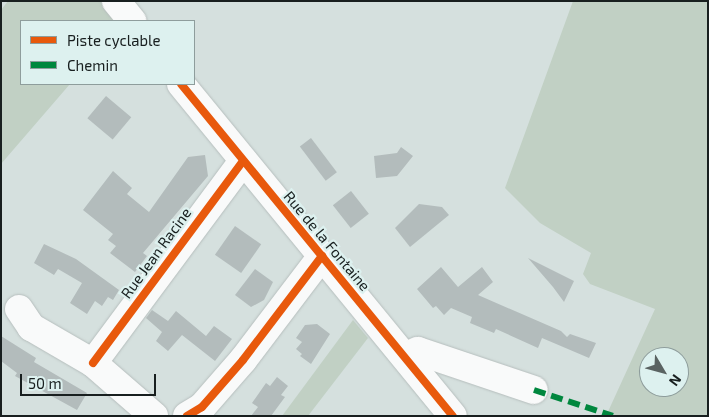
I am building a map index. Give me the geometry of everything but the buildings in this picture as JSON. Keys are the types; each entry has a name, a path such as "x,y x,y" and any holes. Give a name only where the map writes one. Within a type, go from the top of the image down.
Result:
{"street":[{"path":"116,1 131,20"},
{"name":"Rue de la Fontaine","path":"183,85 243,161 406,356 453,416"},
{"name":"Rue Jean Racine","path":"92,363 243,161"},
{"path":"187,416 202,407 243,360 322,256"},
{"path":"19,309 32,327 92,363 154,416"},
{"path":"406,356 418,351 534,390"}],"green space":[{"path":"8,1 109,1 124,20 20,20 20,85 69,85 1,164 1,10"},
{"path":"573,1 708,1 708,416 606,416 655,309 590,284 583,274 591,253 540,223 505,188"},
{"path":"353,320 368,338 308,416 282,416"}],"marked path":[{"path":"534,390 613,416"}],"cycle path":[{"path":"182,85 453,416"},
{"path":"93,363 243,161"},
{"path":"187,416 202,407 243,360 322,256"}]}
